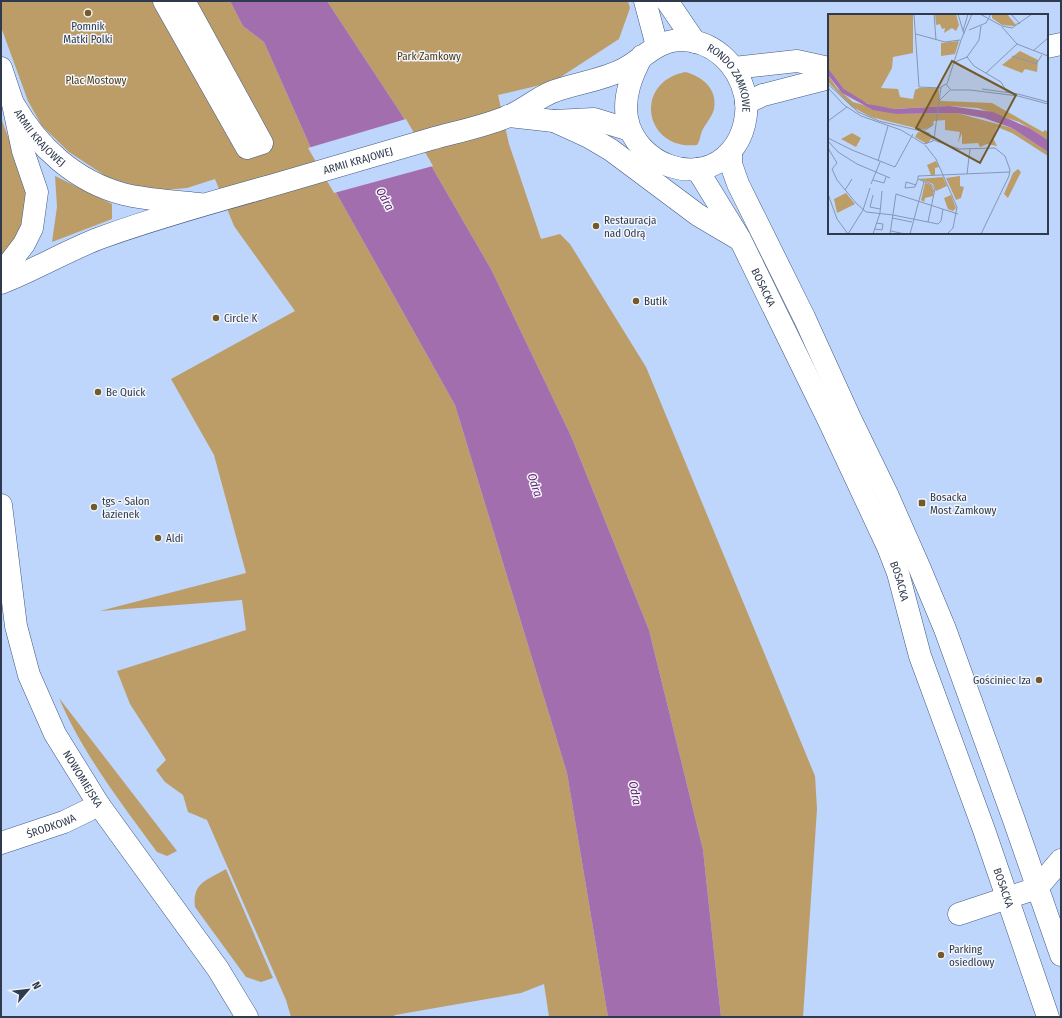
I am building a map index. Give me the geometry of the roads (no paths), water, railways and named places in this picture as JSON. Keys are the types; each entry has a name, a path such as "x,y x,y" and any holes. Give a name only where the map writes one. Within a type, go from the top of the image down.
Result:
{"street":[{"path":"164,1 247,148 262,143 184,1"},
{"path":"645,1 650,51"},
{"path":"667,1 695,42"},
{"name":"RONDO ZAMKOWE","path":"676,41 695,42 717,51 734,68 740,79 746,103 746,114 741,133 731,152 716,163 697,169 681,169 654,160 644,151 630,130 626,116 628,90 650,51 676,41"},
{"path":"1048,47 1061,44"},
{"name":"ARMII KRAJOWEJ","path":"1,283 94,241 207,204 508,116 551,93 602,78 625,69 650,51"},
{"path":"734,68 797,61 828,68"},
{"path":"1,68 14,104 23,151 37,192 32,228 24,244 1,274"},
{"path":"746,103 763,95 828,78"},
{"name":"ARMII KRAJOWEJ","path":"14,104 30,130 43,146 62,163 86,178 124,194 207,204"},
{"name":"ARMII KRAJOWEJ","path":"508,116 554,121 594,119 630,130"},
{"path":"554,121 590,137 611,150 698,215 740,240"},
{"name":"BOSACKA","path":"731,152 731,164 738,184 804,317 850,418 887,494 945,629 1061,955"},
{"name":"BOSACKA","path":"697,169 740,240 828,419 888,547 898,572 920,656 984,830 1048,1017"},
{"name":"NOWOMIEJSKA","path":"1,505 16,626 29,675 55,734 99,804 218,969 247,1017"},
{"name":"ŚRODKOWA","path":"1,842 54,826 99,804"},
{"path":"959,914 1006,897 1037,888 1061,860"}],"water":[{"name":"Odra","path":"230,1 327,1 400,112 491,269 571,436 649,630 703,850 721,1017 608,1017 567,773 455,405 310,146 264,42 243,26"}],"place":[{"name":"Pomnik Matki Polki","path":"88,13"},
{"name":"Restauracja nad Odrą","path":"596,226"},
{"name":"Butik","path":"636,301"},
{"name":"Circle K","path":"216,318"},
{"name":"Be Quick","path":"98,392"},
{"name":"Bosacka Most Zamkowy","path":"922,503"},
{"name":"tgs - Salon łazienek","path":"94,507"},
{"name":"Aldi","path":"158,538"},
{"name":"Gościniec Iza","path":"1039,680"},
{"name":"Parking osiedlowy","path":"941,955"}],"park label":[{"name":"Park Zamkowy","path":"429,56"},
{"name":"Plac Mostowy","path":"96,80"}]}
